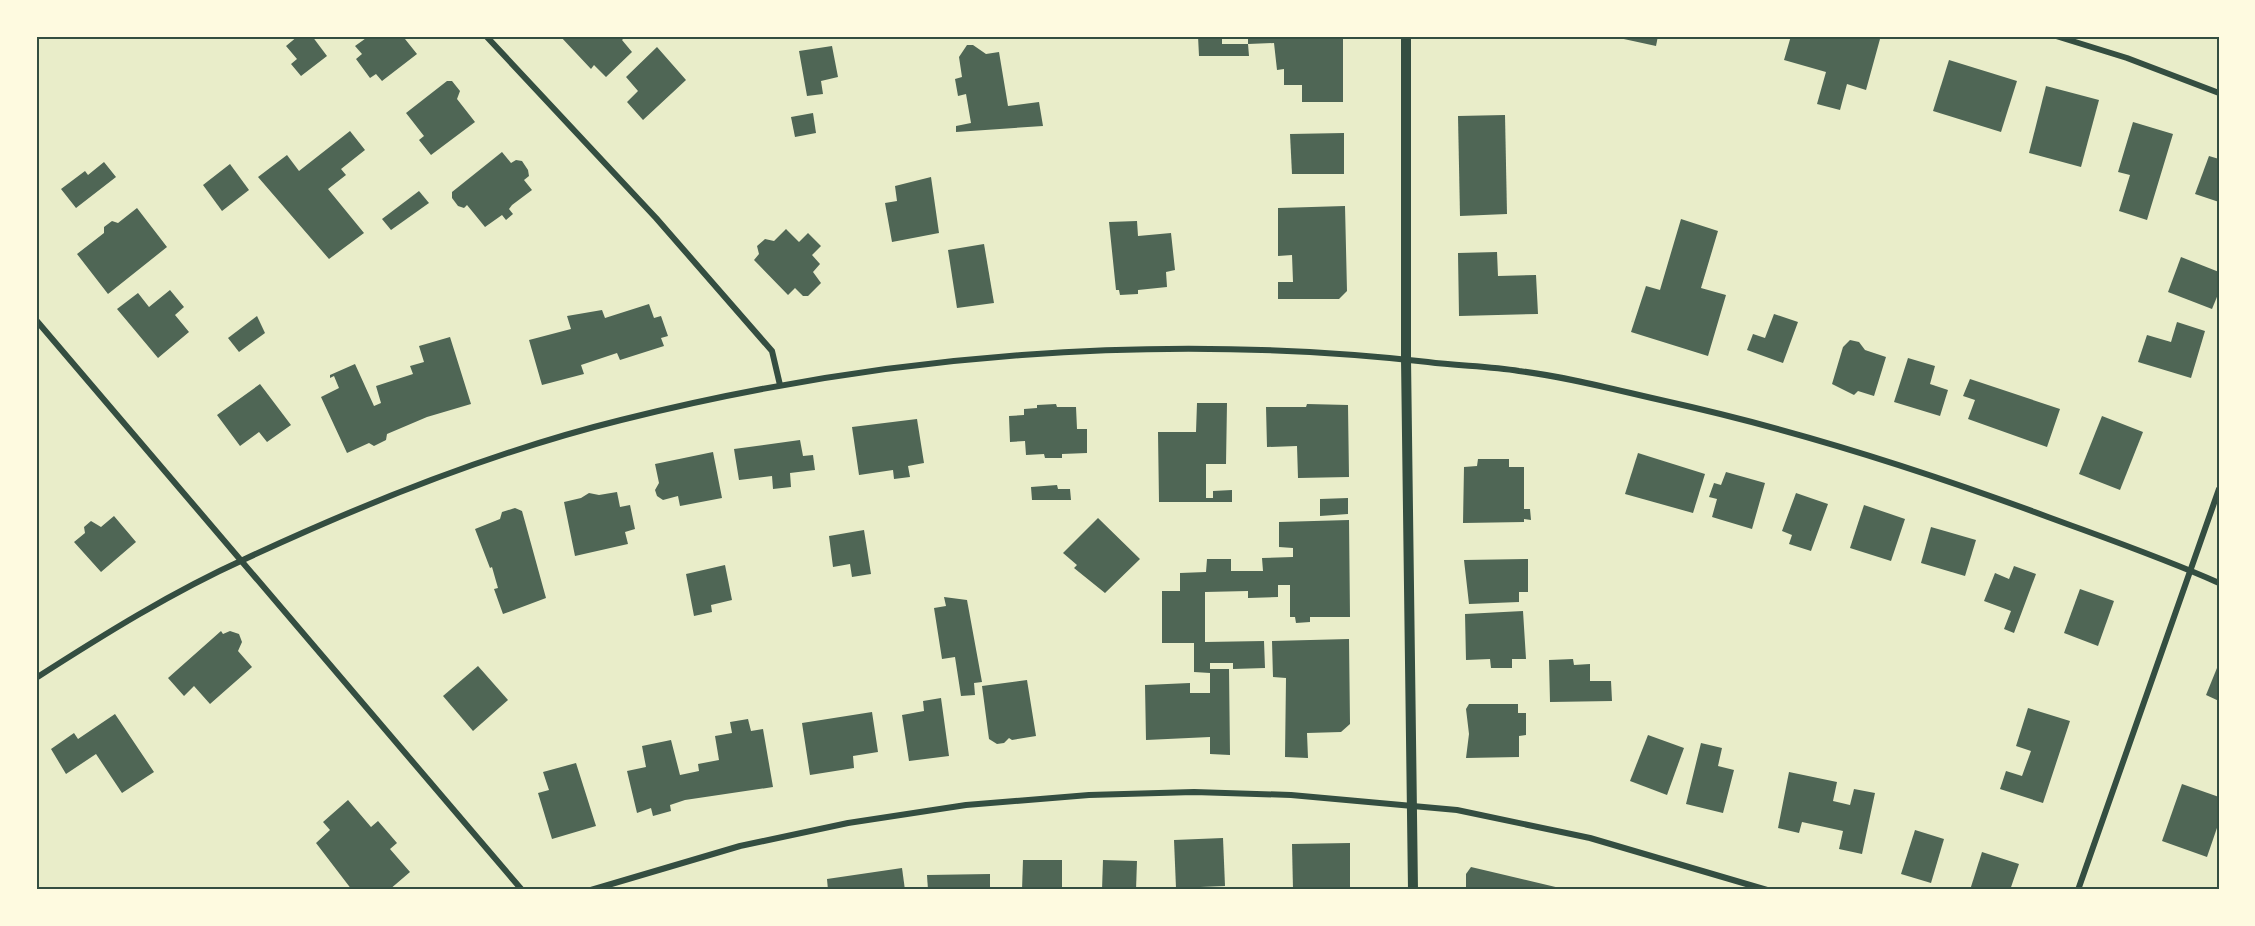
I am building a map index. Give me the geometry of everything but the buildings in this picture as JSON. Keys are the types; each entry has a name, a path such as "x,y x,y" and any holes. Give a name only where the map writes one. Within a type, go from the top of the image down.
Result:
{"street":[{"path":"486,36 656,218 772,351 780,385"},
{"path":"1406,36 1406,359 1413,890"},
{"path":"2056,36 2127,58 2219,93"},
{"path":"36,320 522,890"},
{"path":"36,678 128,621 242,560 371,503 498,457 617,420 780,385 896,367 1054,353 1137,350 1285,350 1518,370 1570,380 1752,420 1868,453 2191,570 2219,583"},
{"path":"2078,890 2219,489"},
{"path":"591,890 740,846 848,823 966,805 1089,795 1194,792 1291,795 1457,810 1590,838 1767,890"}]}
